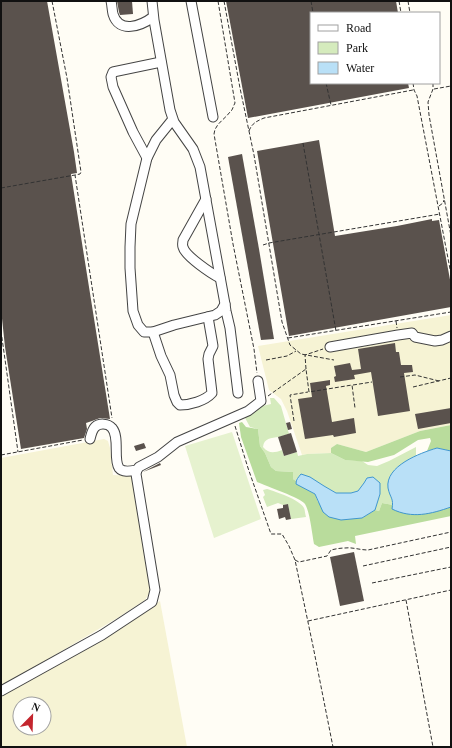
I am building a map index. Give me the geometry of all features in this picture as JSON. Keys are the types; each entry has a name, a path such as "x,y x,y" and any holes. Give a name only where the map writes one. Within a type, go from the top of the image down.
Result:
{"street":[{"path":"112,1 113,13 122,26 137,26 153,17"},
{"path":"152,1 153,17 170,110 173,119 193,149 200,167 230,328 238,393"},
{"path":"191,1 214,117"},
{"path":"147,158 122,109 113,87 111,77 113,72 161,62"},
{"path":"173,119 156,140 147,158 131,224 130,268 133,311 138,325 144,332 152,332 215,315 221,311 225,304"},
{"path":"206,199 183,240 183,247 197,262 215,276 220,278"},
{"path":"152,332 170,375 177,402 180,405 187,405 208,397 212,393 208,360 213,346 208,317"},
{"path":"330,347 398,334 412,333 414,337 435,340 442,340 451,336"},
{"path":"1,691 102,635 152,602 155,590 136,474 137,470 139,466 158,457 177,442 248,411 261,401 258,381"},
{"path":"90,438 94,428 98,425 109,425 114,432 119,468 122,471 137,470"}],"path":[{"path":"1,188 76,175 80,174 81,172 67,78 52,1"},
{"path":"218,1 235,103 232,111 214,130 214,134 233,244 254,349 258,381"},
{"path":"224,1 254,155 282,322 290,346 304,355 334,360"},
{"path":"310,1 313,12"},
{"path":"399,1 401,12"},
{"path":"408,1 410,12"},
{"path":"326,84 330,105"},
{"path":"413,84 417,96 451,274"},
{"path":"433,84 433,89 428,102 428,108 451,236"},
{"path":"433,89 451,86"},
{"path":"249,132 252,125 259,120 330,105 414,90"},
{"path":"303,144 336,330"},
{"path":"76,175 114,432"},
{"path":"438,206 441,205 444,200"},
{"path":"263,245 440,214"},
{"path":"288,338 451,312"},
{"path":"1,331 18,452"},
{"path":"304,355 330,347"},
{"path":"266,360 287,356 297,351"},
{"path":"304,355 308,392"},
{"path":"261,401 306,369"},
{"path":"400,377 415,375 439,381"},
{"path":"413,387 451,378"},
{"path":"294,421 290,395 372,382"},
{"path":"352,385 355,408"},
{"path":"232,418 271,534 282,534 290,546 295,560 333,747"},
{"path":"1,455 90,438"},
{"path":"295,560 299,562 327,556 331,550 336,549 345,548 368,550 451,532"},
{"path":"363,566 451,548"},
{"path":"372,583 451,567"},
{"path":"308,622 451,590"},
{"path":"406,600 433,747"}],"shaded area":[{"path":"451,315 451,425 420,431 366,452 337,444 331,448 331,453 302,455 287,411 281,399 269,390 258,346"},
{"path":"104,439 108,441 110,448 113,475 132,476 151,591 145,600 119,617 1,687 1,458"},
{"path":"160,601 187,747 1,747 1,694 106,637"}],"green space":[{"path":"270,398 274,398 281,406 289,434 266,440 263,447 270,452 282,450 284,456 297,452 298,456 331,453 345,460 362,461 368,465 377,466 416,447 416,456 409,459 388,481 388,488 393,505 382,503 379,511 375,510 380,494 367,478 358,491 351,493 336,493 324,486 297,478 296,481 293,479 293,472 276,471 271,467 260,446 258,429 250,427 244,416 254,408 271,404"},
{"path":"242,422 246,427 258,429 260,446 271,467 276,471 293,472 293,479 297,484 315,494 318,502 362,518 375,510 379,511 382,503 393,505 393,509 424,514 451,507 451,516 355,536 356,544 348,541 319,547 314,544 310,518 305,504 290,495 257,482 241,437 239,423"},
{"path":"451,425 451,451 437,448 427,451 431,441 430,438 418,440 394,455 368,462 345,460 331,453 331,448 337,444 366,452 420,431"},
{"path":"232,432 261,519 214,538 185,446"},
{"path":"267,489 287,496 297,502 304,508 306,517 291,519 288,504 283,505 278,503 267,507 263,497 265,495 263,490"}],"water":[{"path":"437,448 451,451 451,507 436,512 414,515 392,509 392,500 388,488 392,473 413,457"},
{"path":"301,474 310,477 336,493 351,493 358,491 367,478 373,477 380,483 380,494 375,510 362,518 341,520 329,517 323,512 315,494 296,484"}],"building":[{"path":"1,1 47,1 74,152 77,173 71,174 110,419 100,418 86,423 87,429 84,438 21,449 5,347 1,309"},
{"path":"117,1 132,1 133,14 120,15"},
{"path":"226,1 396,1 398,12 310,12 310,84 408,84 409,88 248,118"},
{"path":"319,140 335,236 432,219 432,221 439,220 451,285 451,307 289,336 257,151"},
{"path":"242,154 274,339 261,340 228,157"},
{"path":"395,343 396,352 399,352 401,365 412,365 413,372 404,373 410,411 378,416 371,372 354,375 355,379 335,382 334,377 336,376 334,366 350,363 352,370 361,369 358,349"},
{"path":"330,380 330,385 326,386 332,422 354,418 356,433 334,437 333,435 305,439 298,399 312,397 310,383"},
{"path":"451,408 451,423 418,429 415,414"},
{"path":"290,422 292,429 288,430 286,423"},
{"path":"291,433 297,452 284,456 278,437"},
{"path":"144,443 146,448 136,451 134,446"},
{"path":"160,463 161,465 143,472"},
{"path":"288,504 291,519 286,520 285,517 279,519 277,509 283,508 283,505"},
{"path":"354,552 364,601 340,606 330,557"}]}
